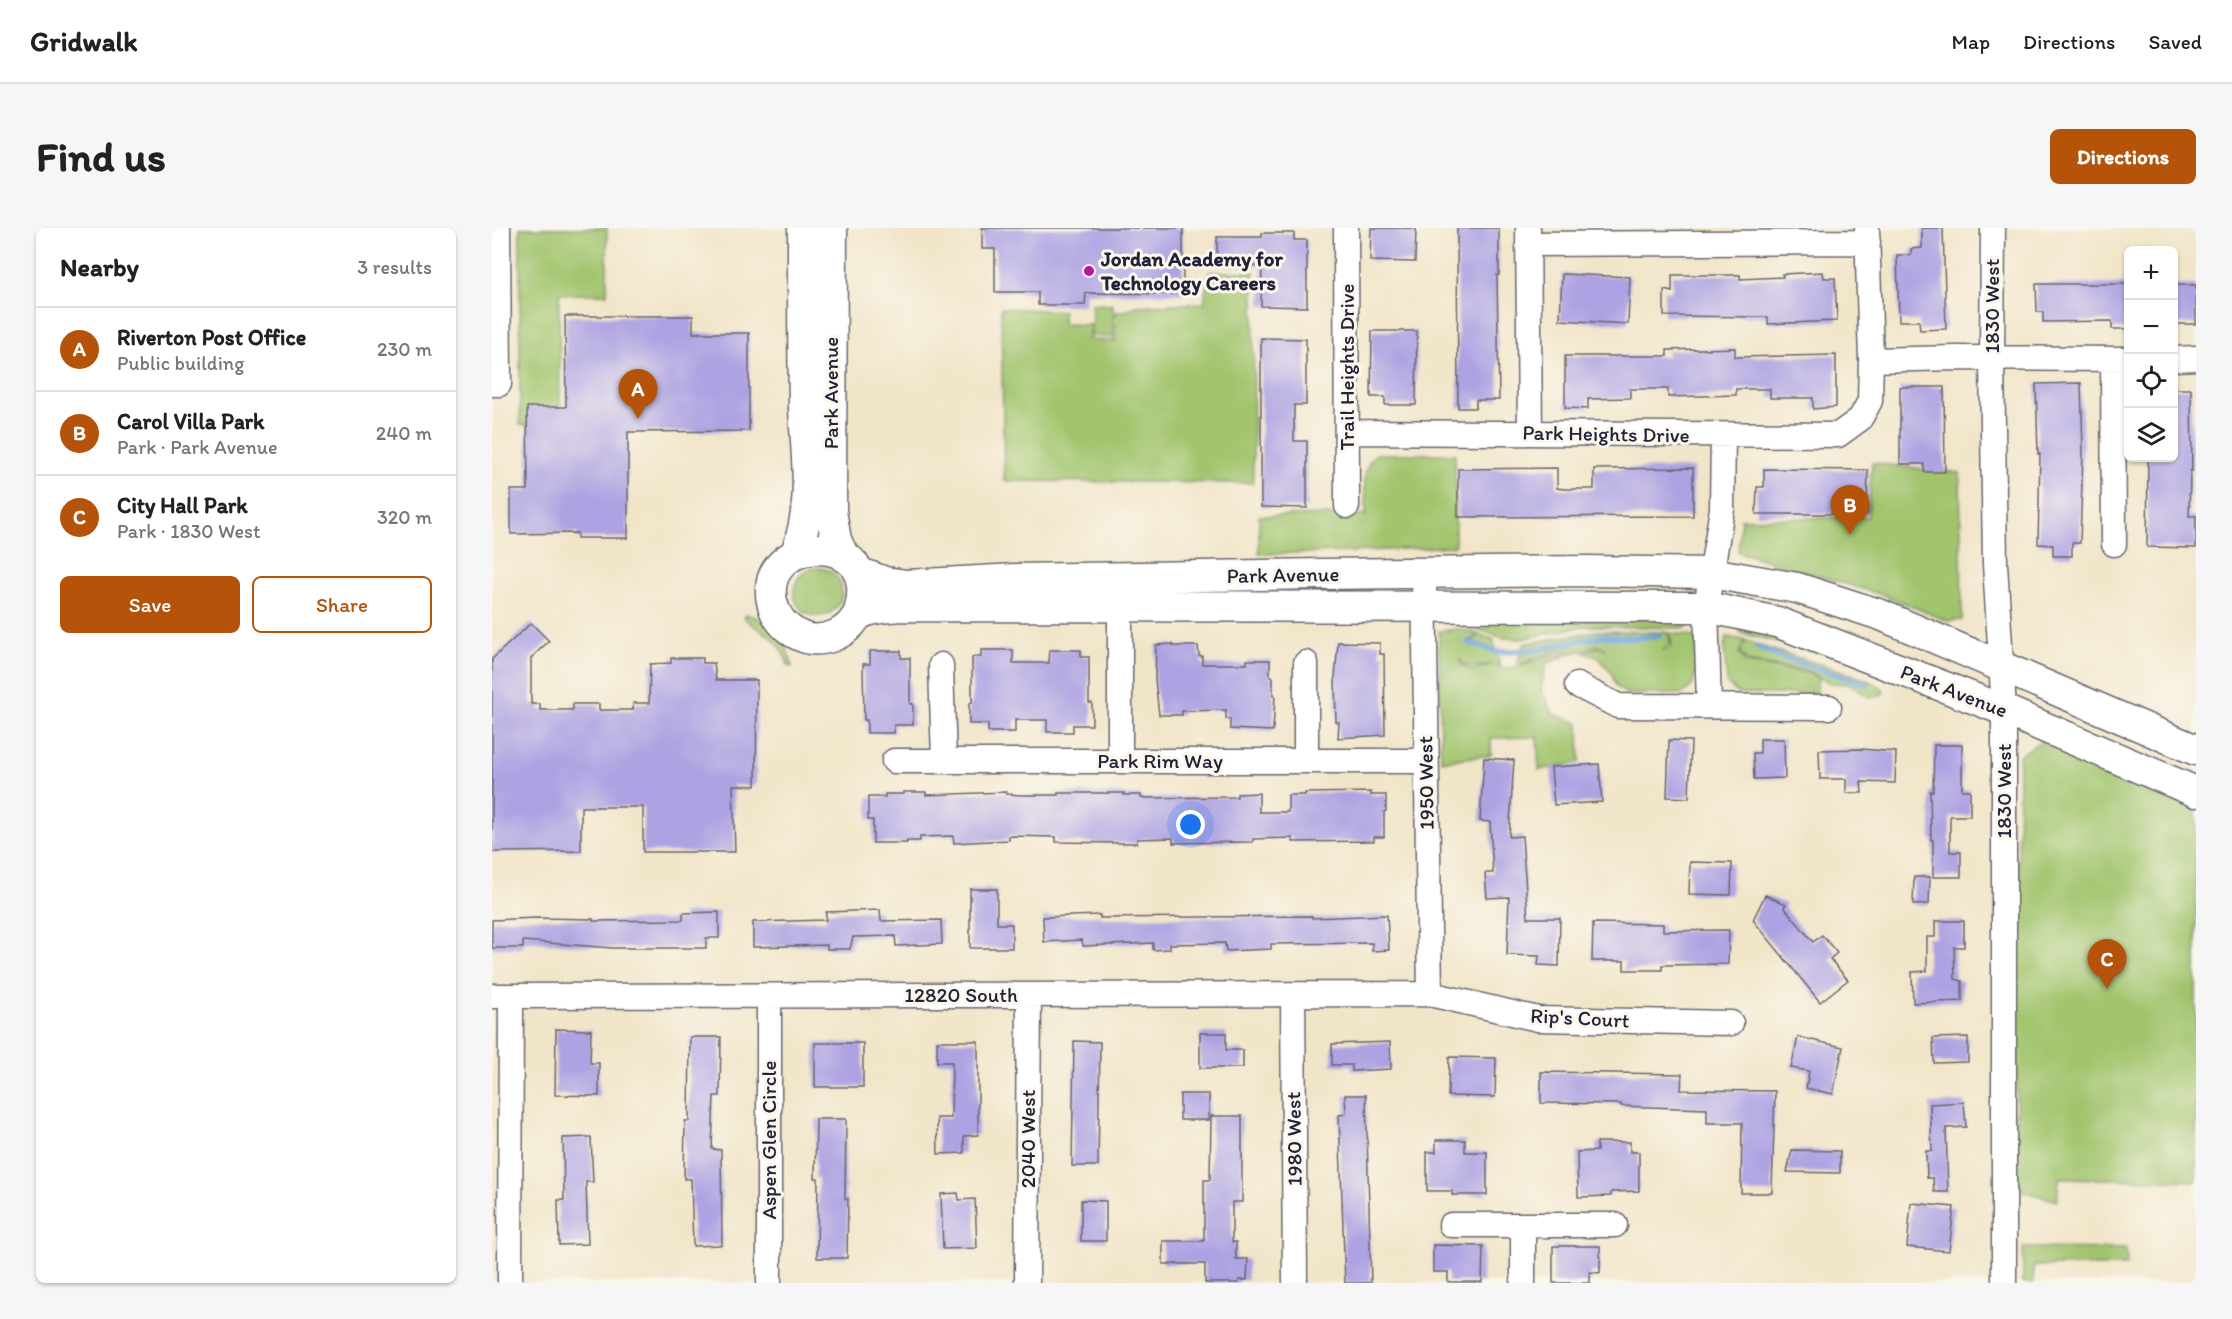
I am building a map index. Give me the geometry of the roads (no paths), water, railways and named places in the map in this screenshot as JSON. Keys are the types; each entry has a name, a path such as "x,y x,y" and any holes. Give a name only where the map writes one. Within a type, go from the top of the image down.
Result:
{"street":[{"path":"492,384 499,384 498,228"},
{"name":"Park Avenue","path":"796,553 804,531 809,499 804,409 803,228"},
{"name":"Park Avenue","path":"832,228 831,511 836,540 851,564 862,586 862,601 858,615 846,629 824,639 809,639 787,628 776,612 772,601 772,589 780,567 796,553 821,548 833,551 851,564 885,582 907,585 1015,579 1588,571 1711,573 1797,588 1881,615 2196,750"},
{"name":"Trail Heights Drive","path":"1347,228 1347,506"},
{"name":"1830 West","path":"1993,228 1995,564 2004,710 2004,1283"},
{"path":"1530,432 1528,236 1868,235 1872,360 2121,359 2114,544"},
{"path":"2178,358 2196,358"},
{"name":"Park Heights Drive","path":"1348,432 1838,435 1860,419 1869,401 1872,360"},
{"path":"1709,706 1706,607 1722,510 1723,436"},
{"name":"1950 West","path":"1425,573 1430,994"},
{"name":"Park Avenue","path":"858,615 885,607 905,606 1706,607 1777,622 2004,710 2196,792"},
{"path":"1120,606 1120,761"},
{"path":"1306,663 1306,761"},
{"path":"941,665 944,761"},
{"path":"1577,685 1618,706 1829,707"},
{"name":"Park Rim Way","path":"894,761 1426,761"},
{"name":"12820 South","path":"502,996 1430,994"},
{"name":"Rip's Court","path":"1430,994 1538,1019 1731,1023"},
{"name":"2040 West","path":"1027,1283 1029,995"},
{"name":"1980 West","path":"1293,995 1295,1283"},
{"path":"502,996 510,1283"},
{"name":"Aspen Glen Circle","path":"769,996 769,1283"},
{"path":"1451,1225 1615,1225"},
{"path":"1523,1225 1523,1283"}],"waterway":[{"path":"1468,642 1497,652 1535,650 1602,636 1635,638 1659,636"},
{"path":"1757,647 1780,657 1867,684"}],"place":[{"name":"Jordan Academy for Technology Careers","path":"1089,271"},
{"name":"Riverton Post Office","path":"638,419"},
{"name":"Carol Villa Park","path":"1850,535"},
{"name":"City Hall Park","path":"2107,989"}]}
